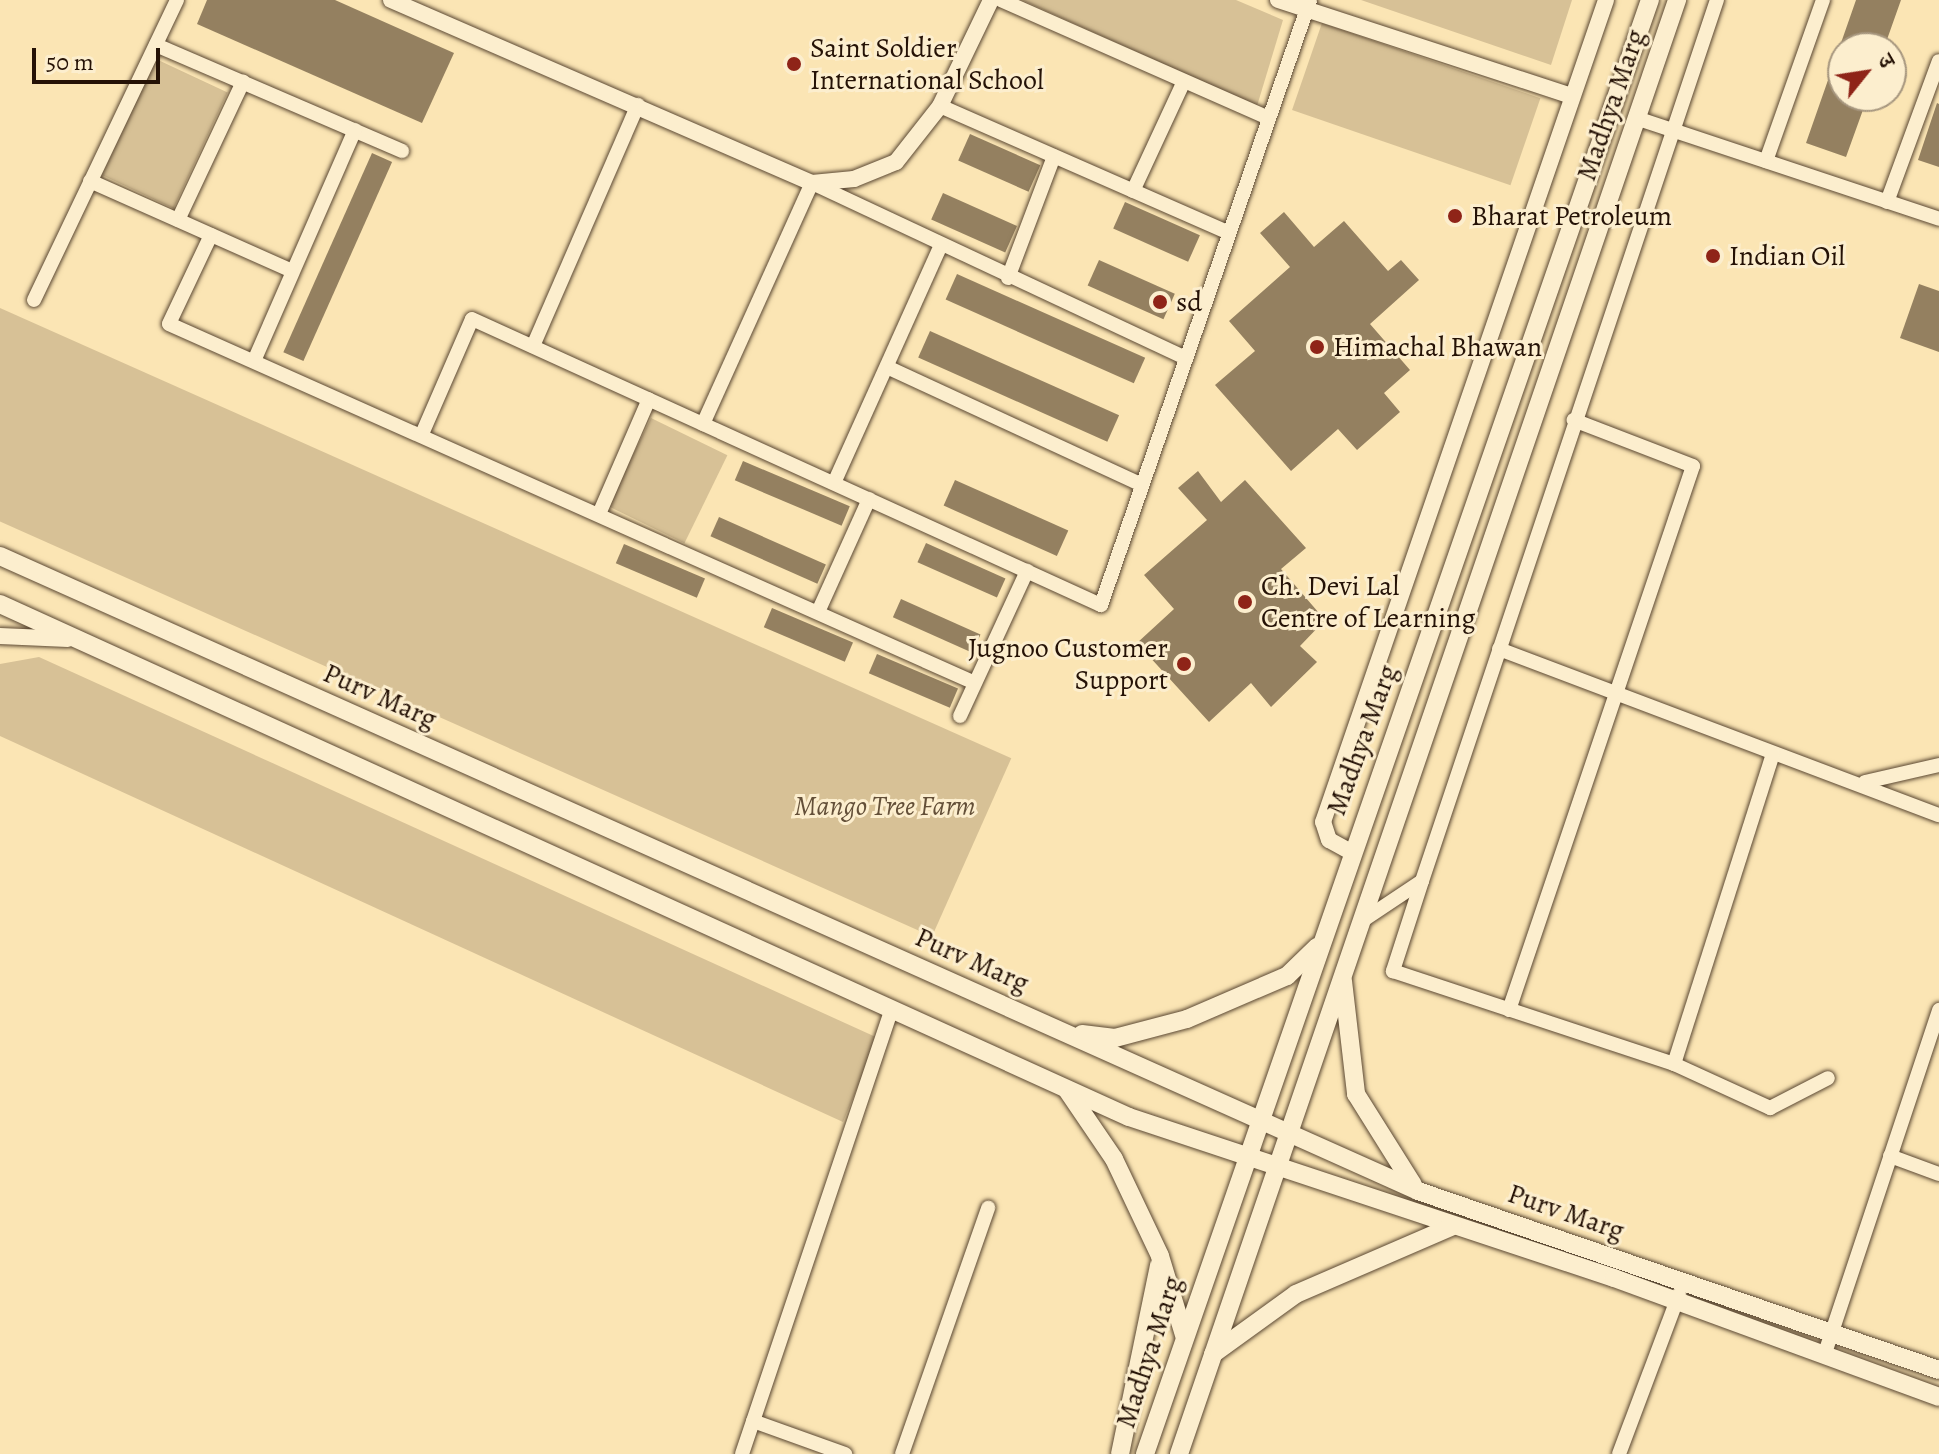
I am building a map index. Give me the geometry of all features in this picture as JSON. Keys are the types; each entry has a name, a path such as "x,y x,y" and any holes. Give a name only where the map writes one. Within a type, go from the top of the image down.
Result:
{"main road":[{"name":"Madhya Marg","path":"1145,1454 1243,1159 1322,942 1650,0"},
{"name":"Madhya Marg","path":"1179,1454 1342,970 1362,921 1677,0"},
{"name":"Purv Marg","path":"0,557 1418,1191 1939,1370"},
{"name":"Purv Marg","path":"0,604 1065,1088 1276,1171 1453,1226 1676,1301 1939,1397"},
{"path":"1064,1032 1150,1033 1260,991 1322,942"},
{"path":"1342,970 1356,1094 1375,1134 1418,1191"},
{"path":"1065,1088 1114,1159 1160,1256 1184,1335"},
{"path":"1213,1354 1296,1294 1453,1226"},
{"path":"1120,1454 1160,1256"}],"street":[{"path":"34,300 177,0"},
{"path":"391,0 812,183 1008,278 1186,358"},
{"path":"812,183 854,179 896,162 940,106 991,0"},
{"path":"1001,0 1269,118"},
{"path":"1278,0 1308,6 1569,95"},
{"path":"1351,852 1329,840 1323,822 1569,95 1606,0"},
{"path":"1717,0 1574,420 1393,971 1674,1064 1770,1108 1828,1078"},
{"path":"1766,161 1823,0"},
{"path":"422,434 472,319 1101,605 1308,6"},
{"path":"156,45 402,151"},
{"path":"1887,202 1938,68"},
{"path":"1133,191 1184,81"},
{"path":"178,220 243,82"},
{"path":"533,346 638,105"},
{"path":"940,106 1229,233"},
{"path":"1636,118 1939,219"},
{"path":"254,361 355,130"},
{"path":"1008,278 1054,156"},
{"path":"90,181 292,271"},
{"path":"703,424 812,183"},
{"path":"211,235 169,324 422,434 975,683"},
{"path":"834,483 941,245"},
{"path":"887,367 1142,485"},
{"path":"599,514 649,399"},
{"path":"1509,1010 1612,692 1693,466 1574,420"},
{"path":"818,612 869,499"},
{"path":"960,716 1027,571"},
{"path":"0,636 82,641"},
{"path":"1499,649 1773,754 1864,782 1939,815"},
{"path":"1674,1064 1773,754"},
{"path":"1864,782 1939,765"},
{"path":"1362,921 1422,881"},
{"path":"742,1454 892,1009"},
{"path":"1824,1356 1939,1010"},
{"path":"1890,1156 1939,1174"},
{"path":"902,1454 988,1208"},
{"path":"1619,1454 1683,1283"},
{"path":"753,1421 845,1454"}],"green space":[{"path":"1022,0 1236,0 1283,20 1257,106"},
{"path":"1361,0 1572,0 1551,65"},
{"path":"1322,23 1540,98 1510,185 1292,110"},
{"path":"156,59 228,92 174,208 102,175"},
{"name":"Mango Tree Farm","path":"0,308 1011,758 932,936 0,521"},
{"path":"651,418 727,455 684,543 608,506"},
{"path":"39,657 878,1038 843,1122 0,736 0,664"}],"building":[{"path":"207,0 335,0 454,53 422,123 197,24"},
{"path":"1856,0 1901,0 1890,32 1845,32"},
{"path":"1827,83 1827,112 1862,112 1846,157 1806,143"},
{"path":"1939,104 1939,167 1918,160"},
{"path":"970,134 1040,165 1029,192 958,160"},
{"path":"372,153 392,162 303,361 283,352"},
{"path":"943,193 1017,226 1005,252 931,219"},
{"path":"1125,202 1200,235 1188,262 1113,228"},
{"path":"1284,212 1314,247 1344,221 1388,271 1401,260 1419,280 1370,324 1410,370 1384,393 1400,412 1357,450 1338,429 1291,471 1215,385 1255,351 1229,321 1290,267 1260,233"},
{"path":"1099,260 1175,294 1163,319 1088,286"},
{"path":"957,274 1145,358 1134,383 946,300"},
{"path":"1919,284 1939,291 1939,352 1900,338"},
{"path":"930,331 1119,415 1107,442 918,357"},
{"path":"743,461 850,506 842,526 735,480"},
{"path":"1198,471 1221,502 1245,480 1306,548 1281,569 1325,620 1300,646 1317,662 1271,707 1251,683 1209,722 1137,643 1174,609 1144,575 1207,520 1178,488"},
{"path":"955,480 1068,530 1057,556 944,506"},
{"path":"719,517 826,565 817,584 710,536"},
{"path":"926,543 1005,578 997,598 917,562"},
{"path":"624,544 705,578 697,598 616,563"},
{"path":"901,599 980,634 972,653 893,617"},
{"path":"772,608 853,642 845,662 764,627"},
{"path":"877,654 958,688 950,708 869,673"}],"place":[{"name":"Saint Soldier International School","path":"794,64"},
{"name":"Bharat Petroleum","path":"1455,216"},
{"name":"Indian Oil","path":"1713,256"},
{"name":"sd","path":"1160,302"},
{"name":"Himachal Bhawan","path":"1317,347"},
{"name":"Ch. Devi Lal Centre of Learning","path":"1245,602"},
{"name":"Jugnoo Customer Support","path":"1184,664"}]}
